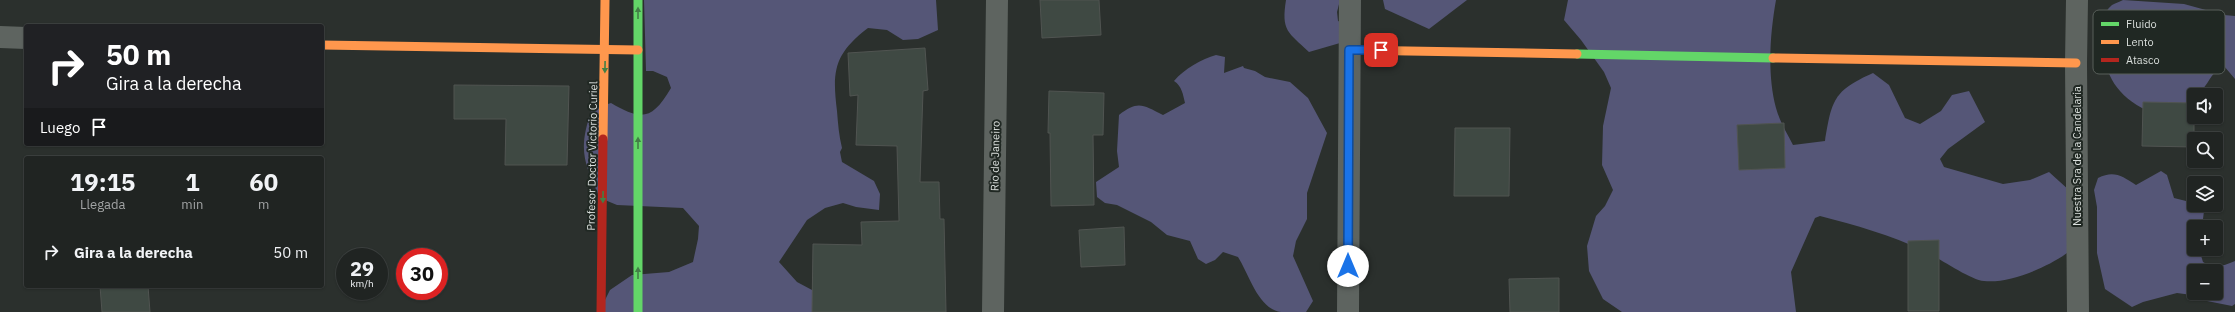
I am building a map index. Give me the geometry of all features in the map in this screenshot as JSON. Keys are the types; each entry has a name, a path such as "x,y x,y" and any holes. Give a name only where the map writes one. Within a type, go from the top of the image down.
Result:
{"street":[{"name":"Profesor Doctor Victorio Curiel","path":"601,312 606,51 605,0"},
{"path":"638,0 638,312"},
{"name":"Rio de Janeiro","path":"993,312 997,0"},
{"path":"1348,312 1350,0"},
{"name":"Nuestra Sra de la Candelaria","path":"2078,0 2076,63 2078,312"},
{"path":"0,37 24,38"},
{"path":"324,45 606,51 638,50"},
{"path":"1349,50 2076,63"}],"shaded area":[{"path":"644,0 936,0 938,30 918,39 903,40 887,30 868,28 848,46 838,64 835,85 838,125 842,148 840,152 842,162 874,181 880,194 879,210 856,207 843,203 825,208 807,220 779,262 797,282 812,290 832,312 599,312 610,290 632,275 669,272 693,262 698,239 699,226 683,208 617,205 600,198 586,164 584,155 585,134 592,109 611,103 631,113 639,115 646,114 652,112 658,106 671,88 667,77 653,71 646,71"},
{"path":"1286,0 1340,0 1337,12 1338,21 1348,25 1340,43 1309,52 1291,35 1288,30 1285,18"},
{"path":"1383,0 1467,0 1429,29 1385,9"},
{"path":"1568,0 1776,0 1770,54 1771,82 1777,113 1793,145 1825,141 1830,116 1837,98 1850,85 1873,73 1889,85 1905,118 1920,124 1941,111 1952,95 1969,91 1985,122 1948,149 1940,159 1944,167 2003,184 2030,180 2049,172 2070,191 2071,250 2053,262 2030,273 2006,280 1984,281 1971,277 1930,254 1899,240 1820,216 1815,218 1791,272 1796,312 1622,312 1603,299 1589,271 1587,246 1596,216 1605,206 1613,190 1602,165 1603,126 1611,88 1604,72 1581,40 1564,20"},
{"path":"2123,0 2184,4 2206,10 2108,10"},
{"path":"2225,15 2235,16 2235,79 2225,67"},
{"path":"1216,55 1225,57 1224,73 1243,66 1244,68 1255,71 1265,77 1290,82 1308,98 1327,133 1307,193 1307,219 1296,241 1293,256 1313,301 1306,312 1281,312 1266,305 1255,290 1238,257 1223,252 1215,260 1206,264 1198,259 1190,241 1167,235 1151,222 1117,205 1105,203 1097,197 1096,182 1119,167 1117,151 1119,115 1131,107 1141,106 1163,115 1185,103 1180,88 1174,81 1183,72 1194,65"},
{"path":"2109,74 2213,74 2203,88 2187,88 2187,102 2172,114 2160,114 2142,108 2132,102 2117,88"},
{"path":"2161,171 2167,175 2174,198 2187,201 2187,212 2204,212 2203,220 2187,220 2187,256 2201,256 2203,262 2207,264 2187,264 2187,294 2177,293 2143,302 2132,307 2105,289 2097,253 2097,207 2094,190 2098,178 2109,174 2122,177 2136,185"},
{"path":"2235,261 2235,304 2232,306 2204,300 2223,300 2223,265"}],"building":[{"path":"1040,0 1099,0 1101,35 1042,38"},
{"path":"925,48 928,90 923,91 920,182 939,182 940,219 944,219 946,312 812,312 813,244 862,245 861,222 899,221 897,146 856,145 858,95 850,96 848,53"},
{"path":"454,85 569,86 567,165 505,165 506,119 454,119"},
{"path":"1049,91 1104,93 1103,135 1093,135 1094,205 1051,206 1050,133 1048,133"},
{"path":"2143,102 2187,103 2187,124 2194,124 2194,132 2187,132 2187,147 2142,146"},
{"path":"1784,123 1785,168 1739,170 1737,125"},
{"path":"1455,128 1510,128 1509,196 1454,196"},
{"path":"1124,227 1125,265 1081,267 1079,230"},
{"path":"1939,240 1939,311 1908,311 1908,241"},
{"path":"1559,278 1559,312 1510,312 1509,279"},
{"path":"100,288 148,288 150,312 102,312"}],"traffic: fast":[{"path":"638,0 638,312"},
{"path":"1577,54 1773,58"}],"traffic: slow":[{"path":"603,139 605,0"},
{"path":"324,45 638,50"},
{"path":"1349,50 1577,54"},
{"path":"1773,58 2076,63"}],"traffic: jam":[{"path":"601,312 603,139"}],"route":[{"path":"1348,266 1349,50 1381,50"}]}
